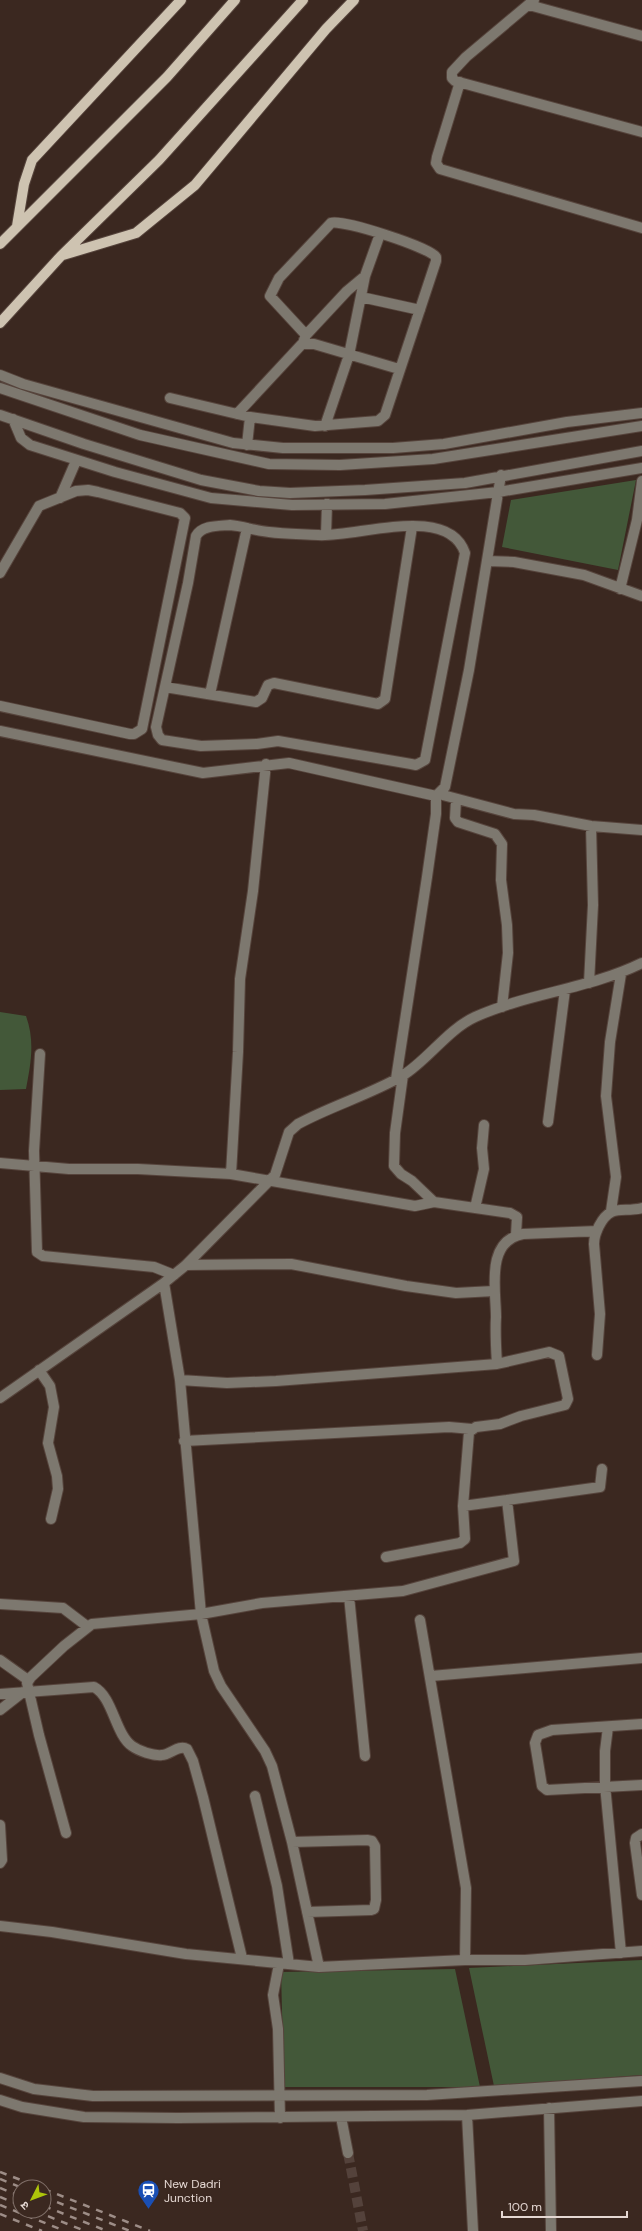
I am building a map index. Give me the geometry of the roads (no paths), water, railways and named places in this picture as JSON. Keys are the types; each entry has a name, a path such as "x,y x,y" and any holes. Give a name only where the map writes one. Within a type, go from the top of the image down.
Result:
{"main road":[{"path":"17,226 24,184 32,160 181,0"},
{"path":"0,244 167,77 235,0"},
{"path":"0,323 61,256 159,160 303,0"},
{"path":"61,256 136,233 195,185 326,29 354,0"}],"street":[{"path":"642,36 532,2 466,57 452,72 452,78 460,82 642,132"},
{"path":"460,82 437,157 436,163 440,169 642,228"},
{"path":"170,398 250,417 316,426 372,423 382,419 385,415 399,369 420,310 436,257 428,251 380,234 340,222 331,223 276,283 271,293 271,300 304,339 314,344 399,369"},
{"path":"325,426 349,355 365,276 380,234"},
{"path":"237,414 347,291 365,276"},
{"path":"361,296 420,310"},
{"path":"0,375 23,384 247,445 333,449 393,448 444,444 567,422 642,413"},
{"path":"0,388 123,430 206,451 269,464 340,465 433,459 607,430 642,426"},
{"path":"123,430 128,413"},
{"path":"0,415 84,444 201,480 259,491 290,493 465,483 501,475 642,451"},
{"path":"247,445 250,417"},
{"path":"13,419 18,434 25,442 76,461 222,500 327,504 384,504 498,492 642,468"},
{"path":"60,498 76,461"},
{"path":"434,1202 412,1181 401,1174 394,1166 395,1133 400,1077 438,795 445,787 469,670 501,475"},
{"path":"620,589 639,521 642,481"},
{"path":"0,573 36,510 43,504 76,491 88,490 180,513 185,518 143,724 138,732 130,734 0,706"},
{"path":"326,535 327,504"},
{"path":"230,525 269,532 326,535 370,529 435,527 446,530 460,543 465,553 427,755 421,763 411,764 278,740 257,744 201,746 167,743 158,735 156,727 188,583 196,536 198,533 213,526 230,525"},
{"path":"165,687 256,702 262,698 268,684 274,683 378,704 382,703 385,699 412,527"},
{"path":"210,694 247,528"},
{"path":"486,561 514,562 584,575 642,596"},
{"path":"0,731 203,773 214,773 266,764 289,763 438,795 506,812 534,815 591,826 642,830"},
{"path":"231,1174 238,1052 240,979 252,891 266,764"},
{"path":"456,800 455,818 458,822 495,834 502,844 501,880 507,924 508,953 502,1007"},
{"path":"589,983 594,905 591,826"},
{"path":"0,1398 164,1284 186,1265 270,1181 278,1169 290,1132 293,1128 400,1077 471,1019 502,1007 621,974 642,963"},
{"path":"611,1211 616,1177 606,1096 610,1042 621,974"},
{"path":"548,1122 565,990"},
{"path":"40,1054 34,1164 35,1248 39,1254 154,1267 174,1275"},
{"path":"475,1208 484,1169 482,1148 484,1125"},
{"path":"0,1163 34,1164 69,1168 138,1168 231,1174 415,1206 434,1202 515,1215 518,1221 516,1235"},
{"path":"597,1356 600,1314 594,1244 597,1231 603,1218 611,1211 642,1208"},
{"path":"497,1364 494,1290 495,1266 501,1248 516,1235 597,1231"},
{"path":"186,1265 245,1263 291,1264 406,1286 456,1293 494,1290"},
{"path":"164,1284 180,1380 184,1441 201,1614 214,1671 220,1686 265,1751 272,1766 292,1842 319,1967"},
{"path":"180,1380 227,1383 276,1381 497,1364 549,1352 559,1356 563,1368 568,1402 561,1406 521,1416 500,1424 472,1429 449,1427 184,1441"},
{"path":"39,1370 50,1386 54,1406 48,1443 57,1476 58,1489 51,1519"},
{"path":"386,1557 463,1541 466,1536 463,1506 469,1436 472,1429"},
{"path":"463,1506 600,1487 602,1469"},
{"path":"66,1833 25,1692 28,1680 64,1646 88,1627 97,1624 201,1614 262,1602 403,1591 514,1561 507,1500"},
{"path":"349,1596 365,1756"},
{"path":"0,1604 63,1608 88,1627"},
{"path":"420,1620 431,1676 466,1888 465,1960"},
{"path":"431,1676 642,1658"},
{"path":"0,1660 28,1680"},
{"path":"0,1694 94,1687 101,1694 126,1738 134,1747 161,1755 180,1748 187,1749 193,1761 203,1797 242,1958"},
{"path":"0,1710 25,1692"},
{"path":"642,1724 552,1730 538,1735 535,1742 542,1786 544,1788 552,1790 605,1785 642,1785"},
{"path":"608,1727 604,1766 605,1785 621,1953"},
{"path":"255,1796 277,1886 284,1964 273,1995 278,2029 280,2118"},
{"path":"0,1825 2,1860 0,1863"},
{"path":"642,1834 636,1838 635,1843 642,1896"},
{"path":"292,1842 367,1840 374,1843 375,1846 376,1900 374,1908 371,1910 307,1912"},
{"path":"0,1926 52,1932 186,1954 242,1958 319,1967 465,1960 525,1960 642,1951"},
{"path":"0,2078 34,2089 93,2096 427,2095 642,2081"},
{"path":"0,2100 22,2107 84,2117 280,2118 467,2115 642,2102"},
{"path":"549,2108 551,2231"},
{"path":"467,2115 473,2231"},
{"path":"341,2117 348,2153"}],"tunnel":[{"path":"348,2153 363,2231"}],"railway":[{"path":"0,2172 18,2179"},
{"path":"0,2179 12,2184"},
{"path":"0,2188 12,2193"},
{"path":"52,2192 150,2231"},
{"path":"0,2197 12,2202"},
{"path":"52,2200 130,2231"},
{"path":"0,2205 65,2231"},
{"path":"52,2209 107,2231"},
{"path":"0,2214 42,2231"},
{"path":"52,2218 85,2231"}],"place":[{"name":"New Dadri Junction","path":"148,2210"}]}
